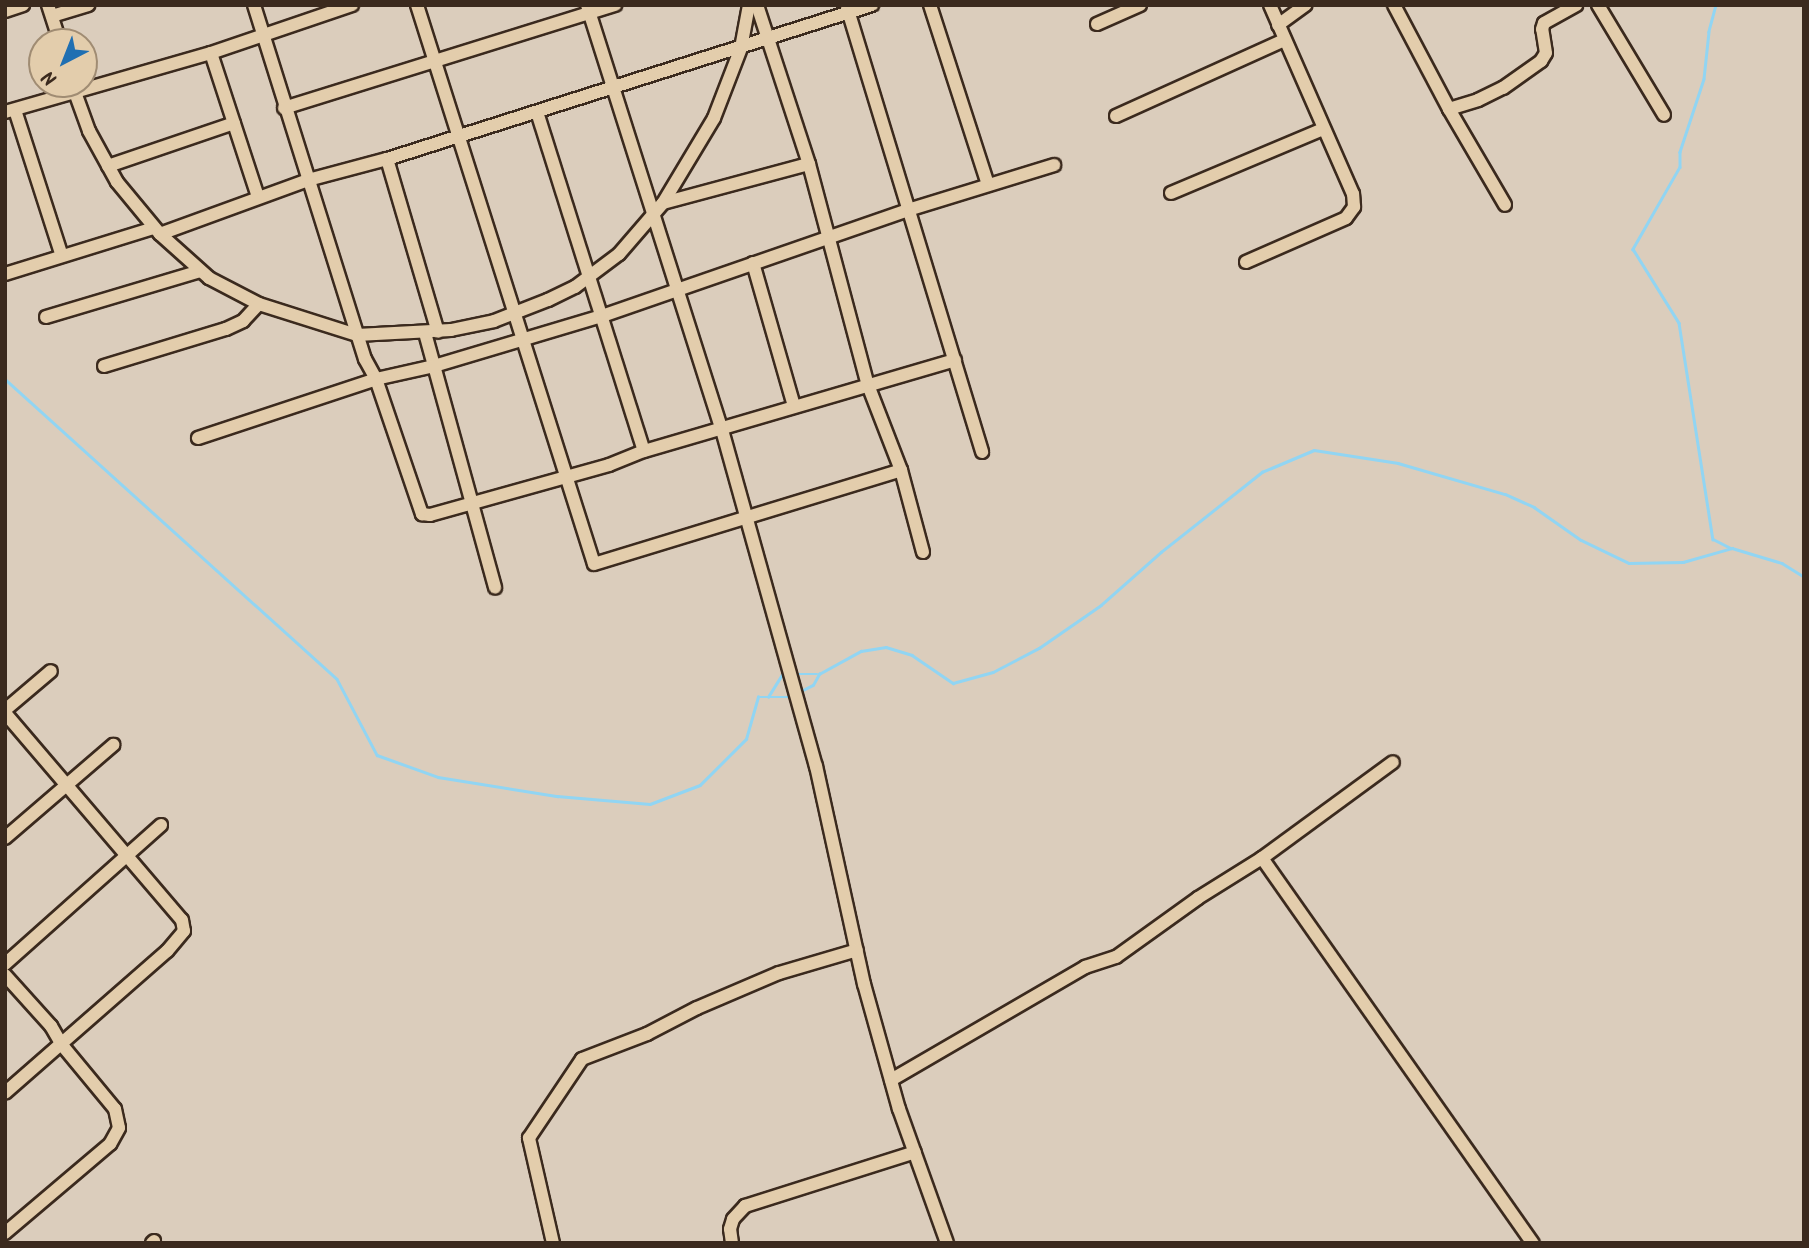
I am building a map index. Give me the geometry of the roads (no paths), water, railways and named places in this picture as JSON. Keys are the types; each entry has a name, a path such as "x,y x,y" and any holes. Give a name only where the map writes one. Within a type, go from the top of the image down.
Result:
{"street":[{"path":"5,11 23,5"},
{"path":"55,28 50,11 88,5"},
{"path":"254,5 357,335 376,379 422,514 430,515 472,501 567,477 644,451 955,360"},
{"path":"98,82 211,53 352,5"},
{"path":"417,5 461,136 594,564 901,470"},
{"path":"284,108 434,62 588,9 615,5"},
{"path":"77,98 89,131 108,166 157,231 200,271 259,304 357,335 432,333 494,321 548,300 590,277 619,254 654,216 714,118 741,48 749,5"},
{"path":"757,5 809,164 868,385 901,470 923,552"},
{"path":"5,274 157,231 308,180 387,159 741,48 848,9 872,5"},
{"path":"930,5 988,185"},
{"path":"1097,24 1140,5"},
{"path":"1246,262 1351,213 1353,194 1322,129 1270,5"},
{"path":"1278,25 1306,5"},
{"path":"1394,5 1449,109 1505,205"},
{"path":"1449,109 1478,100 1503,88 1541,61 1546,53 1544,23 1576,5"},
{"path":"1598,5 1664,115"},
{"path":"588,9 722,430 816,766 857,950 891,1080 947,1243"},
{"path":"848,9 982,452"},
{"path":"1116,116 1284,40"},
{"path":"211,53 258,197"},
{"path":"46,98 10,111 62,256"},
{"path":"537,112 644,451"},
{"path":"108,166 234,123"},
{"path":"1171,193 1322,129"},
{"path":"387,159 432,333 434,366 495,588"},
{"path":"663,203 809,164"},
{"path":"198,438 376,379 434,366 602,316 908,210 1054,165"},
{"path":"753,263 794,406"},
{"path":"46,317 200,271"},
{"path":"104,366 226,329 243,321 259,304"},
{"path":"5,1093 178,941 184,931 182,920 5,711 51,671"},
{"path":"5,838 113,745"},
{"path":"891,1080 1085,967 1116,957 1198,898 1262,858 1393,762"},
{"path":"5,964 161,825"},
{"path":"1262,858 1533,1243"},
{"path":"553,1243 528,1138 582,1059 647,1034 697,1007 779,974 857,950"},
{"path":"5,975 51,1026 62,1045 115,1109 119,1122 118,1134 110,1144 5,1233"},
{"path":"732,1243 730,1229 733,1219 745,1206 915,1152"}],"waterway":[{"path":"1716,5 1709,32 1704,79 1680,152 1680,167 1633,249 1679,323 1713,539 1731,548"},
{"path":"5,379 337,679 377,755 438,777 557,796 650,804 700,785 746,739 758,697 788,697"},
{"path":"801,691 813,685 819,674 861,651 886,647 912,655 953,683 993,672 1039,648 1101,605 1161,552 1262,472 1314,450 1398,463 1505,494 1534,507 1581,540 1629,563 1683,562 1732,548 1782,563 1804,577"},
{"path":"796,674 817,674"},
{"path":"768,697 782,675"}]}
